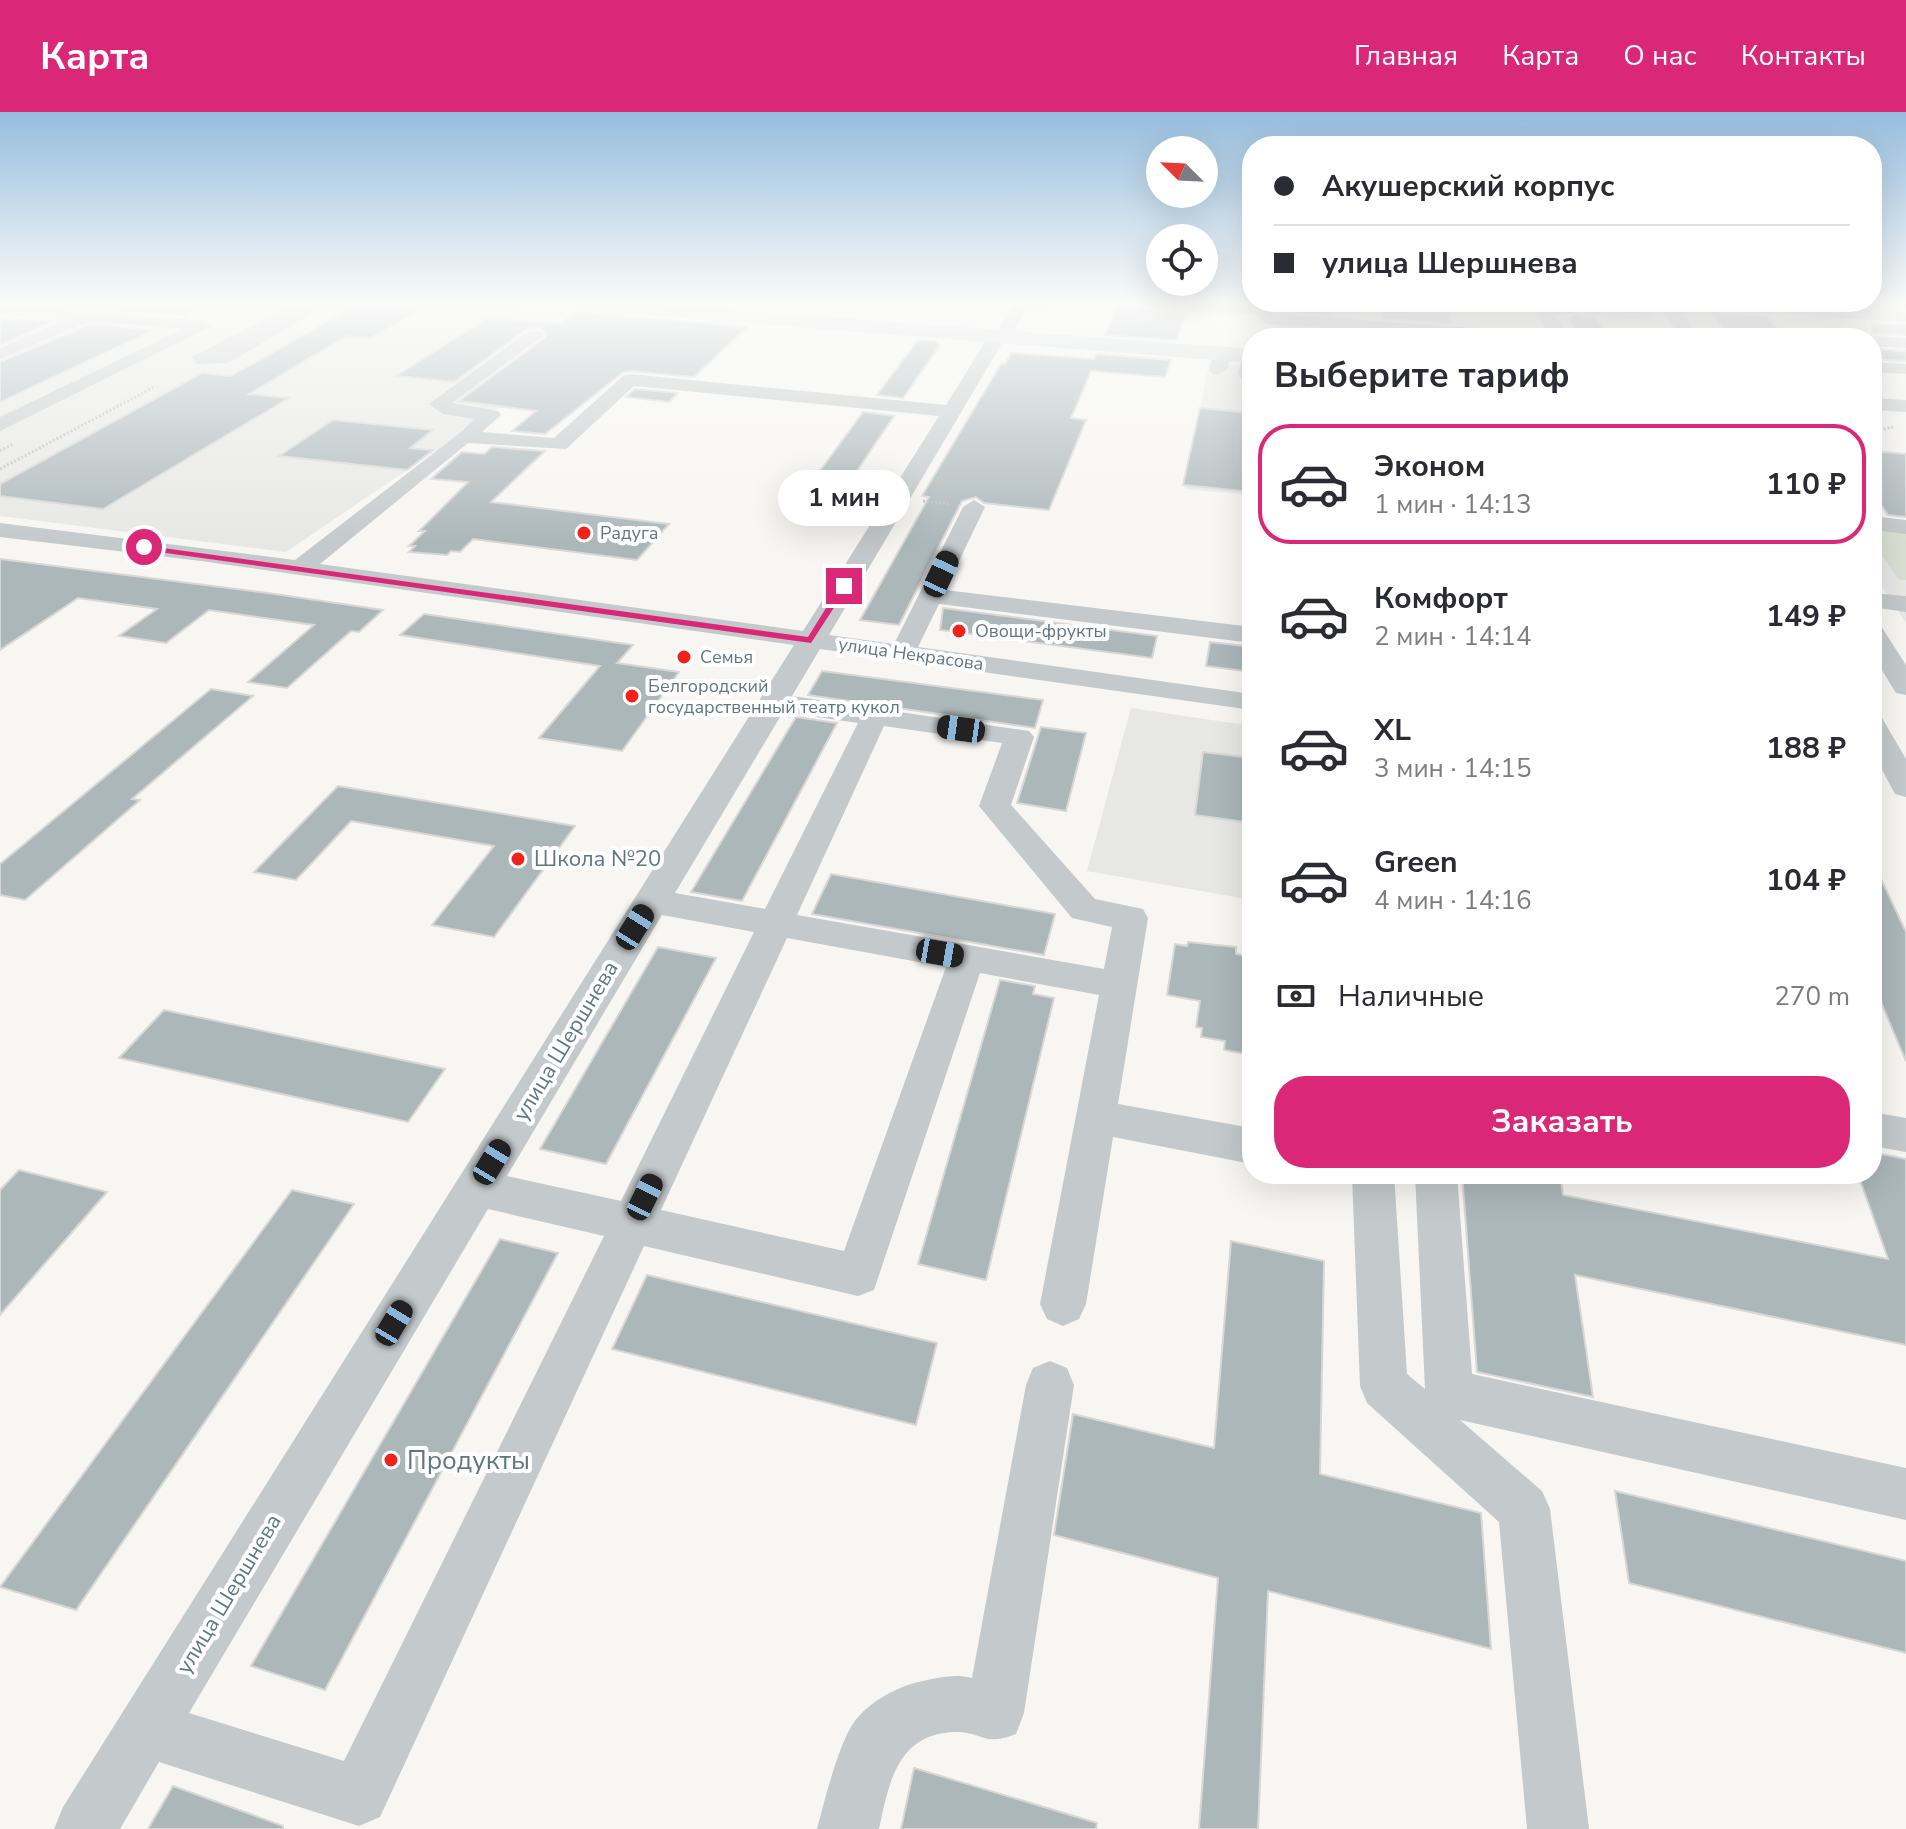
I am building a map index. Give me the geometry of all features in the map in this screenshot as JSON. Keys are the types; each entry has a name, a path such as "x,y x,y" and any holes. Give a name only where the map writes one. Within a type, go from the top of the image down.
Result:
{"street":[{"path":"0,425 91,383"},
{"path":"300,568 491,415 450,410 439,404 468,383"},
{"path":"464,437 559,445 627,383"},
{"path":"662,383 951,411"},
{"name":"улица Шершнева","path":"85,1829 970,383"},
{"path":"1882,405 1906,406"},
{"path":"902,653 974,507"},
{"path":"1882,524 1906,527"},
{"name":"улица Некрасова","path":"0,530 300,568 1242,701"},
{"path":"931,596 1242,634"},
{"path":"1882,601 1906,604"},
{"path":"1882,648 1906,687"},
{"path":"773,702 1019,737 995,806 1084,909 1131,918 1063,1304"},
{"path":"147,1729 359,1796 875,716"},
{"path":"1882,742 1906,786"},
{"path":"1882,782 1906,786"},
{"path":"651,901 1120,985"},
{"path":"476,1188 858,1275 967,958"},
{"path":"1097,1117 1242,1144"},
{"path":"1882,1131 1906,1135"},
{"path":"1374,1184 1384,1386 1524,1509 1558,1829"},
{"path":"1437,1184 1449,1393 1906,1494"},
{"path":"848,1829 858,1787 875,1743 909,1713 957,1703 995,1713 1050,1385"}],"path":[{"path":"0,469 156,386"},
{"path":"912,500 974,507"}],"shaded area":[{"path":"0,383 536,383 286,552 0,516"},
{"path":"1205,383 1242,383 1242,494 1185,489"},
{"path":"1882,527 1906,529 1906,623 1882,586"},
{"path":"1882,531 1906,533 1906,580 1899,580 1882,556"},
{"path":"1131,708 1242,725 1242,898 1087,871"}],"building":[{"path":"0,383 40,383 0,402"},
{"path":"184,383 267,383 249,394 289,398 103,509 0,496 0,484"},
{"path":"483,383 609,383 545,434 512,431 536,411 459,401"},
{"path":"886,383 913,383 903,398 877,395"},
{"path":"990,383 1086,383 1071,418 1086,420 1049,510 984,503 976,497 962,501 899,625 860,620 929,497 922,496"},
{"path":"635,389 678,393 669,402 626,397"},
{"path":"1200,408 1242,412 1242,491 1183,485"},
{"path":"863,412 894,416 844,490 809,486"},
{"path":"333,420 433,430 410,448 433,450 407,470 279,456"},
{"path":"492,447 545,451 491,502 669,524 637,560 473,539 460,552 451,551 447,555 409,552 415,546 409,546 425,531 419,531 468,482 431,479 462,452 484,454"},
{"path":"1882,452 1906,454 1906,517 1888,515 1882,506"},
{"path":"0,559 383,610 359,632 351,631 287,688 248,682 314,625 209,610 166,643 119,636 157,609 78,598 0,650"},
{"path":"943,608 1157,636 1152,658 940,630"},
{"path":"424,614 633,645 617,663 679,672 622,751 539,738 600,666 400,635"},
{"path":"1210,642 1242,646 1242,671 1206,666"},
{"path":"822,671 1043,700 1035,728 808,695"},
{"path":"211,689 253,696 132,799 140,800 25,900 0,895 0,864"},
{"path":"796,717 837,723 742,901 691,892"},
{"path":"1041,727 1086,733 1066,811 1017,803"},
{"path":"1203,752 1242,757 1242,822 1195,815"},
{"name":"Школа №20","path":"338,786 575,826 494,937 432,925 494,846 351,821 296,880 254,872"},
{"path":"831,874 1055,914 1044,955 812,914"},
{"path":"1882,881 1906,932 1906,1061 1882,1005"},
{"path":"1188,942 1236,947 1236,954 1242,955 1242,1053 1224,1050 1225,1041 1201,1037 1202,1028 1196,1027 1200,1001 1167,995 1175,944 1187,946"},
{"path":"658,947 716,958 606,1164 540,1149"},
{"path":"1000,980 1035,986 1033,994 1054,998 986,1280 918,1264"},
{"path":"164,1010 445,1069 408,1122 119,1058"},
{"path":"1882,1154 1906,1159 1906,1345 1575,1275 1593,1397 1477,1372 1463,1184 1561,1184 1563,1195 1888,1259 1862,1184 1882,1184"},
{"path":"19,1170 107,1192 0,1315 0,1190"},
{"path":"292,1190 354,1204 76,1610 0,1587"},
{"path":"500,1239 558,1253 325,1690 251,1666"},
{"path":"1231,1241 1324,1261 1320,1474 1481,1513 1491,1649 1268,1591 1258,1829 1199,1829 1218,1578 1054,1535 1073,1414 1214,1448"},
{"path":"647,1275 937,1343 916,1425 612,1349"},
{"path":"1615,1491 1906,1561 1906,1653 1629,1583"},
{"path":"914,1768 1097,1823 1096,1829 901,1829"},
{"path":"173,1786 283,1826 283,1829 148,1829"}],"place":[{"name":"Радуга","path":"584,533"},
{"name":"Овощи-фрукты","path":"959,631"},
{"name":"Семья","path":"684,657"},
{"name":"Белгородский государственный театр кукол","path":"632,696"},
{"name":"Школа №20","path":"518,859"},
{"name":"Продукты","path":"391,1460"}],"route":[{"path":"144,547 811,640 844,586"}]}
